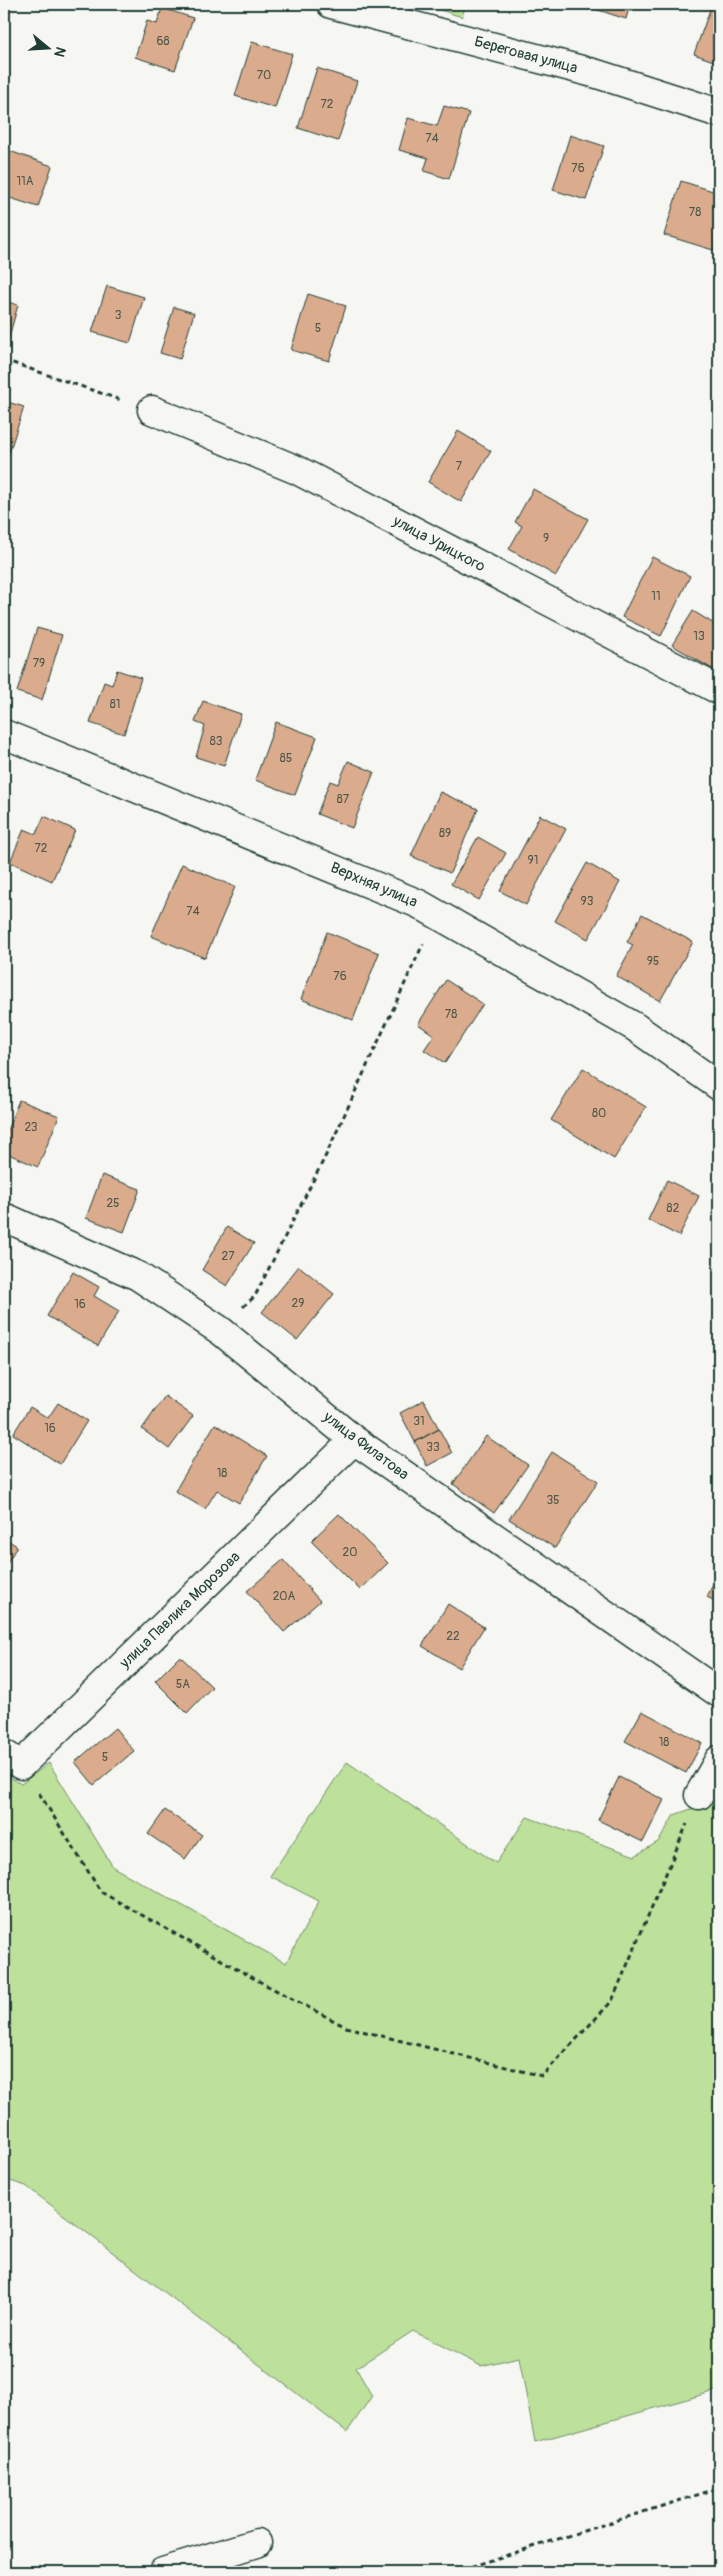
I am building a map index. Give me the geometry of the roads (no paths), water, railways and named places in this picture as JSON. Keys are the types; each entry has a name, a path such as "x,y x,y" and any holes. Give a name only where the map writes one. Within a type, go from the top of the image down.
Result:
{"street":[{"name":"Береговая улица","path":"331,4 596,74 719,112"},
{"name":"улица Урицкого","path":"152,410 297,470 719,690"},
{"name":"Верхняя улица","path":"4,734 419,904 635,1027 719,1086"},
{"name":"улица Филатова","path":"4,1217 138,1276 221,1331 354,1440 719,1693"},
{"name":"улица Павлика Морозова","path":"12,1759 354,1440"},
{"path":"699,1795 719,1760"},
{"path":"163,2572 257,2543"}]}
